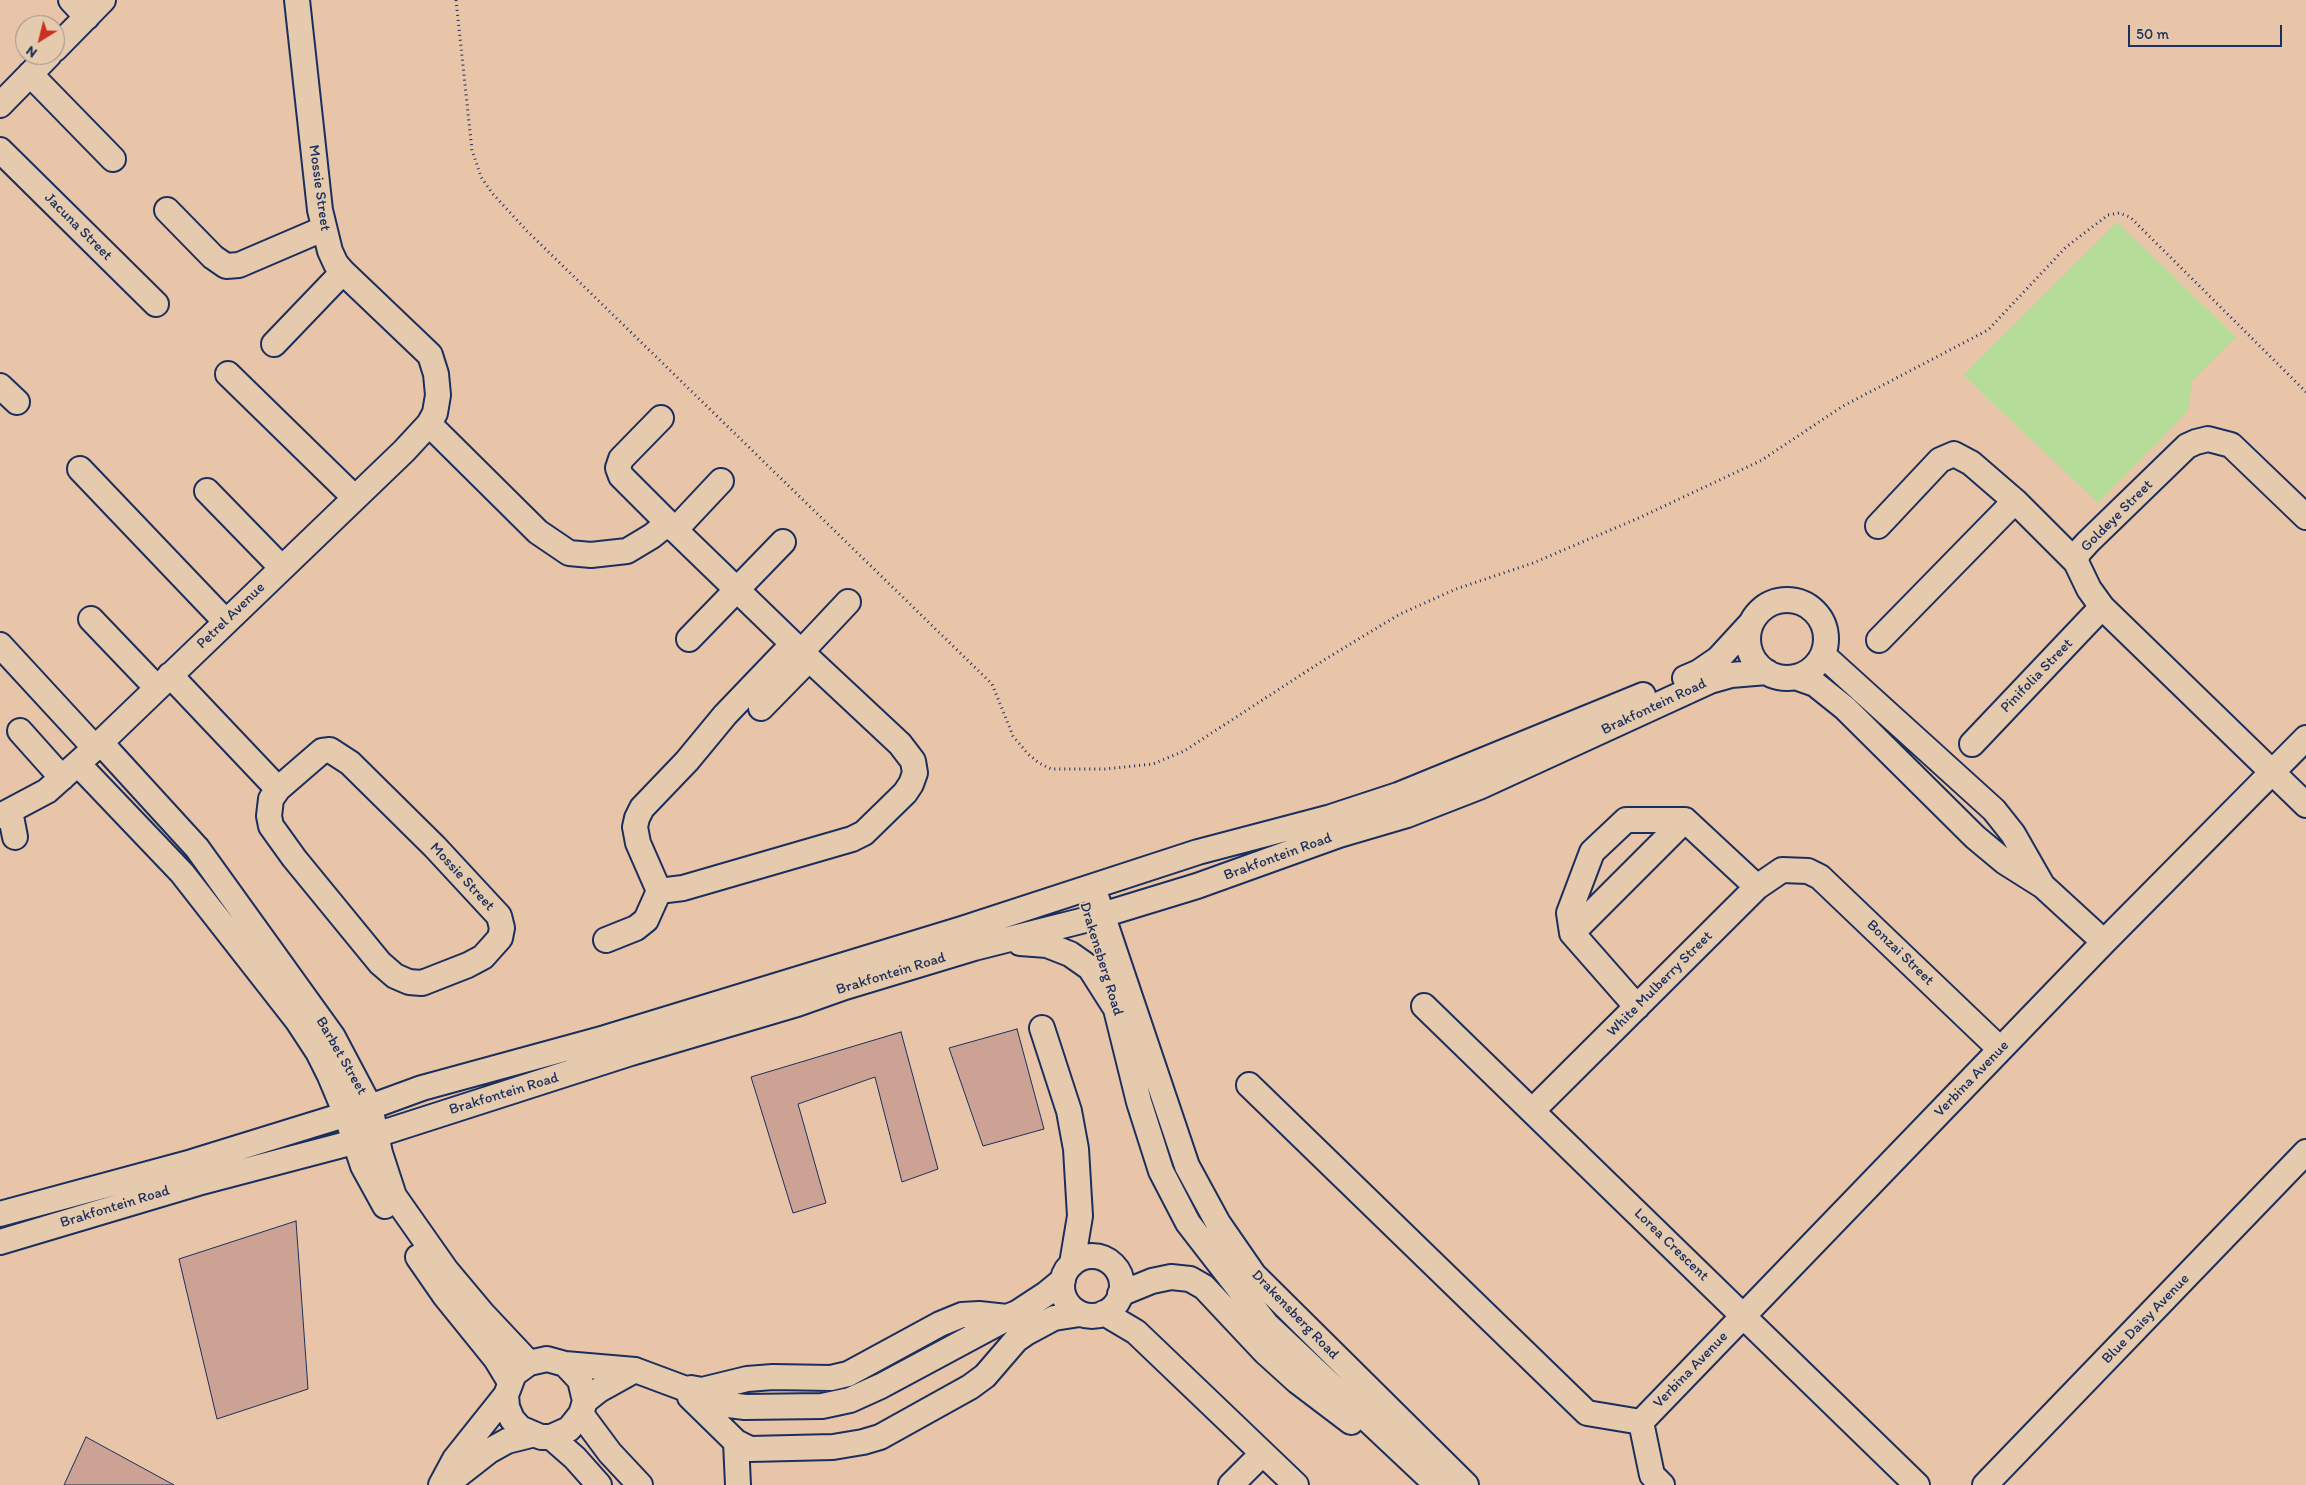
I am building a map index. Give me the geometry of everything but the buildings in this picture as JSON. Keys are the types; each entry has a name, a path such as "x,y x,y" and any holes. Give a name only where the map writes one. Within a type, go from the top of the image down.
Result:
{"street":[{"name":"Mossie Street","path":"297,0 323,229 330,251 336,264 343,272 430,355 436,374 438,395"},
{"path":"65,35 87,5"},
{"path":"4,92 30,74 39,65"},
{"path":"30,74 113,159"},
{"name":"Jacuna Street","path":"0,150 156,304"},
{"path":"167,210 214,258 226,266 239,265 323,229"},
{"path":"274,344 343,272"},
{"path":"228,374 349,502"},
{"name":"Petrel Avenue","path":"5,814 47,791 85,758 221,627 429,424 435,413 438,395"},
{"path":"659,891 683,888 852,839 864,833 905,793 911,784 915,772 913,761 900,744 801,652 622,476 618,468 621,459 661,418"},
{"path":"429,424 538,532 569,554 591,555 627,551 672,526 721,481"},
{"path":"270,432 349,502"},
{"name":"Goldeye Street","path":"2306,518 2231,445 2219,441 2202,440 2187,446 2078,553 2076,562 2089,589 2102,607 2306,805"},
{"path":"1878,526 1940,460 1954,454 1971,464 2015,501 2076,562"},
{"path":"80,469 221,627"},
{"path":"207,492 281,567"},
{"path":"85,493 221,627"},
{"path":"1879,640 2015,501"},
{"path":"689,640 783,542"},
{"path":"1795,677 1812,670 1823,655 1826,643 1825,631 1821,620 1813,610 1803,604 1792,601 1780,601 1759,612 1752,622 1749,633 1752,656 1768,672 1776,676 1795,677 1815,684 1828,693 1846,708 1975,838 2006,862 2043,886 2104,942"},
{"path":"606,940 636,928 646,920 659,891 638,843 635,827 642,808 682,767 725,715 801,652 848,602"},
{"name":"Pinifolia Street","path":"1972,744 2102,607"},
{"path":"91,618 163,681 278,789"},
{"name":"Brakfontein Road","path":"0,1242 198,1183 354,1142 631,1053 797,1004 845,987 974,948 1095,917 1197,886 1339,835 1407,815 1435,792 1699,672 1718,659 1752,622"},
{"path":"0,645 85,758"},
{"path":"761,708 801,652"},
{"path":"1823,655 1994,810 2013,834 2043,886"},
{"path":"0,665 85,758"},
{"name":"Brakfontein Road","path":"0,1214 192,1162 370,1107 422,1088 605,1038 962,929 1198,852 1331,816 1435,792 1479,787 1710,681 1731,676 1768,672"},
{"path":"20,731 85,758"},
{"name":"Verbina Avenue","path":"1641,1422 2104,942 2306,738"},
{"name":"Mossie Street","path":"330,750 339,754 435,847 499,916 502,928 500,938 495,946 483,957 468,965 422,983 408,982 395,976 380,963 294,858 271,826 269,816 271,799 278,789 322,751 330,750"},
{"name":"Barbet Street","path":"85,758 188,838 333,1037 370,1107 388,1183 394,1196 446,1270 482,1313 529,1362"},
{"name":"Barbet Street","path":"85,758 210,907 297,1020 318,1052 346,1114 354,1142 367,1174 399,1230 445,1296 496,1359 508,1388"},
{"path":"5,814 15,838"},
{"path":"1637,1007 1572,933 1569,913 1592,852 1626,820 1685,820 1757,887"},
{"path":"1572,933 1685,820"},
{"path":"166,856 188,838"},
{"name":"White Mulberry Street","path":"1533,1110 1757,887 1782,870 1793,870"},
{"name":"Bonzai Street","path":"1793,870 1808,871 1820,877 2000,1049"},
{"name":"Drakensberg Road","path":"1086,888 1187,1166 1218,1223 1260,1281 1466,1485"},
{"name":"Drakensberg Road","path":"1095,917 1139,1102 1161,1171 1188,1223 1267,1325 1436,1485"},
{"path":"974,948 1030,942 1048,945 1070,954 1090,968 1118,1014"},
{"name":"Lorea Crescent","path":"1424,1006 1917,1485"},
{"path":"1042,1028 1069,1111 1076,1149 1080,1216 1062,1290 1065,1300 1071,1308 1080,1314 1088,1316 1152,1281 1182,1277 1197,1283 1218,1301 1265,1352 1297,1381 1334,1411 1414,1466"},
{"path":"1249,1085 1587,1413 1641,1422 1652,1475 1662,1485"},
{"name":"Blue Daisy Avenue","path":"1985,1485 2306,1152"},
{"path":"1080,1216 1098,1258"},
{"path":"441,1485 455,1460 508,1388 514,1374 529,1362 547,1359 564,1364 634,1370 675,1386 702,1390 747,1379 772,1377 831,1378 848,1374 940,1324 962,1315 979,1314 1007,1317 1017,1313 1046,1294 1080,1259 1098,1258 1107,1261 1114,1268 1121,1285 1114,1303"},
{"path":"1114,1303 1136,1332 1296,1485"},
{"path":"675,1386 709,1413 736,1442 750,1449 848,1445 880,1437 970,1387 985,1376 1016,1340 1026,1333 1054,1318 1080,1314"},
{"path":"564,1364 580,1380 583,1408 610,1453 640,1485"},
{"path":"446,1485 489,1451 507,1441 569,1430 583,1408 598,1390 634,1370"},
{"path":"508,1388 507,1407 512,1419 520,1428 541,1436 576,1458 599,1485"},
{"path":"736,1442 738,1485"},
{"path":"1232,1485 1262,1454"}],"path":[{"path":"456,0 472,150 481,177 492,193 527,231 992,684 1013,736 1028,754 1039,763 1051,769 1105,769 1153,764 1184,751 1324,660 1400,614 1456,589 1542,559 1641,517 1762,460 1843,406 1988,330 2066,247 2108,214 2119,213 2130,217 2306,392"}],"green space":[{"path":"2117,222 2236,337 2192,381 2188,411 2098,503 1963,375"}]}
